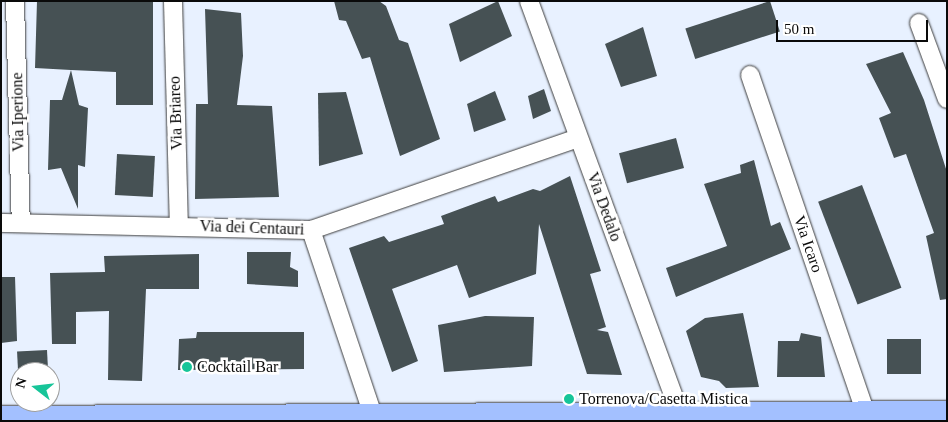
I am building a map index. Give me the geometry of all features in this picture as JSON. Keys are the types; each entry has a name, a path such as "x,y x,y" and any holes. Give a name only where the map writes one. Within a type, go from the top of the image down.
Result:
{"street":[{"name":"Via Iperione","path":"15,1 21,223"},
{"name":"Via Briareo","path":"173,1 179,225"},
{"name":"Via Dedalo","path":"529,1 680,413"},
{"path":"919,23 947,99"},
{"name":"Via Icaro","path":"750,75 866,414"},
{"name":"Via dei Centauri","path":"1,223 179,225 311,230 578,138"},
{"path":"311,230 374,415"},
{"path":"11,419 158,419 374,415 455,418 637,417 680,413 734,416 947,413"}],"building":[{"path":"37,1 153,1 153,105 116,105 116,72 35,68"},
{"path":"334,1 379,1 386,6 399,40 408,43 440,139 400,156 370,57 362,59 346,21 339,20"},
{"path":"498,1 512,36 460,62 449,24"},
{"path":"770,1 780,31 695,59 685,29"},
{"path":"205,9 241,13 243,56 237,105 272,106 279,197 195,199 196,104 208,104"},
{"path":"643,27 657,76 621,87 605,44"},
{"path":"903,52 924,100 947,172 947,299 940,300 926,236 934,233 906,154 894,158 879,118 891,113 866,64"},
{"path":"71,70 79,105 88,108 85,167 78,165 78,209 61,168 48,170 50,100 62,100"},
{"path":"544,89 551,111 533,119 528,96"},
{"path":"495,91 506,120 474,132 467,104"},
{"path":"346,92 363,154 319,166 318,93"},
{"path":"676,138 684,168 627,183 619,153"},
{"path":"117,154 155,156 153,197 115,195"},
{"path":"754,160 771,226 780,222 791,249 676,297 666,268 727,246 704,184 741,173 740,165"},
{"path":"570,176 601,271 590,274 606,327 597,330 608,332 622,375 587,374 539,224 536,274 469,298 457,265 392,289 418,361 392,372 349,248 384,236 389,242 444,224 441,216 495,196 498,202 533,189 540,191"},
{"path":"862,185 901,288 858,305 818,202"},
{"path":"247,252 291,252 290,267 298,271 298,287 247,284"},
{"path":"199,254 199,289 146,289 142,381 108,380 109,311 76,312 76,344 52,344 50,273 105,272 104,256"},
{"path":"1,277 15,277 17,341 1,343"},
{"path":"743,313 759,387 726,388 719,381 701,377 686,331 705,318"},
{"path":"485,316 534,317 532,366 444,372 438,325"},
{"path":"197,332 304,332 304,369 178,370 179,339 196,338"},
{"path":"801,333 821,337 825,377 777,377 778,341 799,341"},
{"path":"887,339 921,339 921,374 887,374"},
{"path":"47,350 48,362 18,362 17,352"}],"place":[{"name":"Cocktail Bar","path":"187,367"},
{"name":"Torrenova/Casetta Mistica","path":"569,399"}]}
